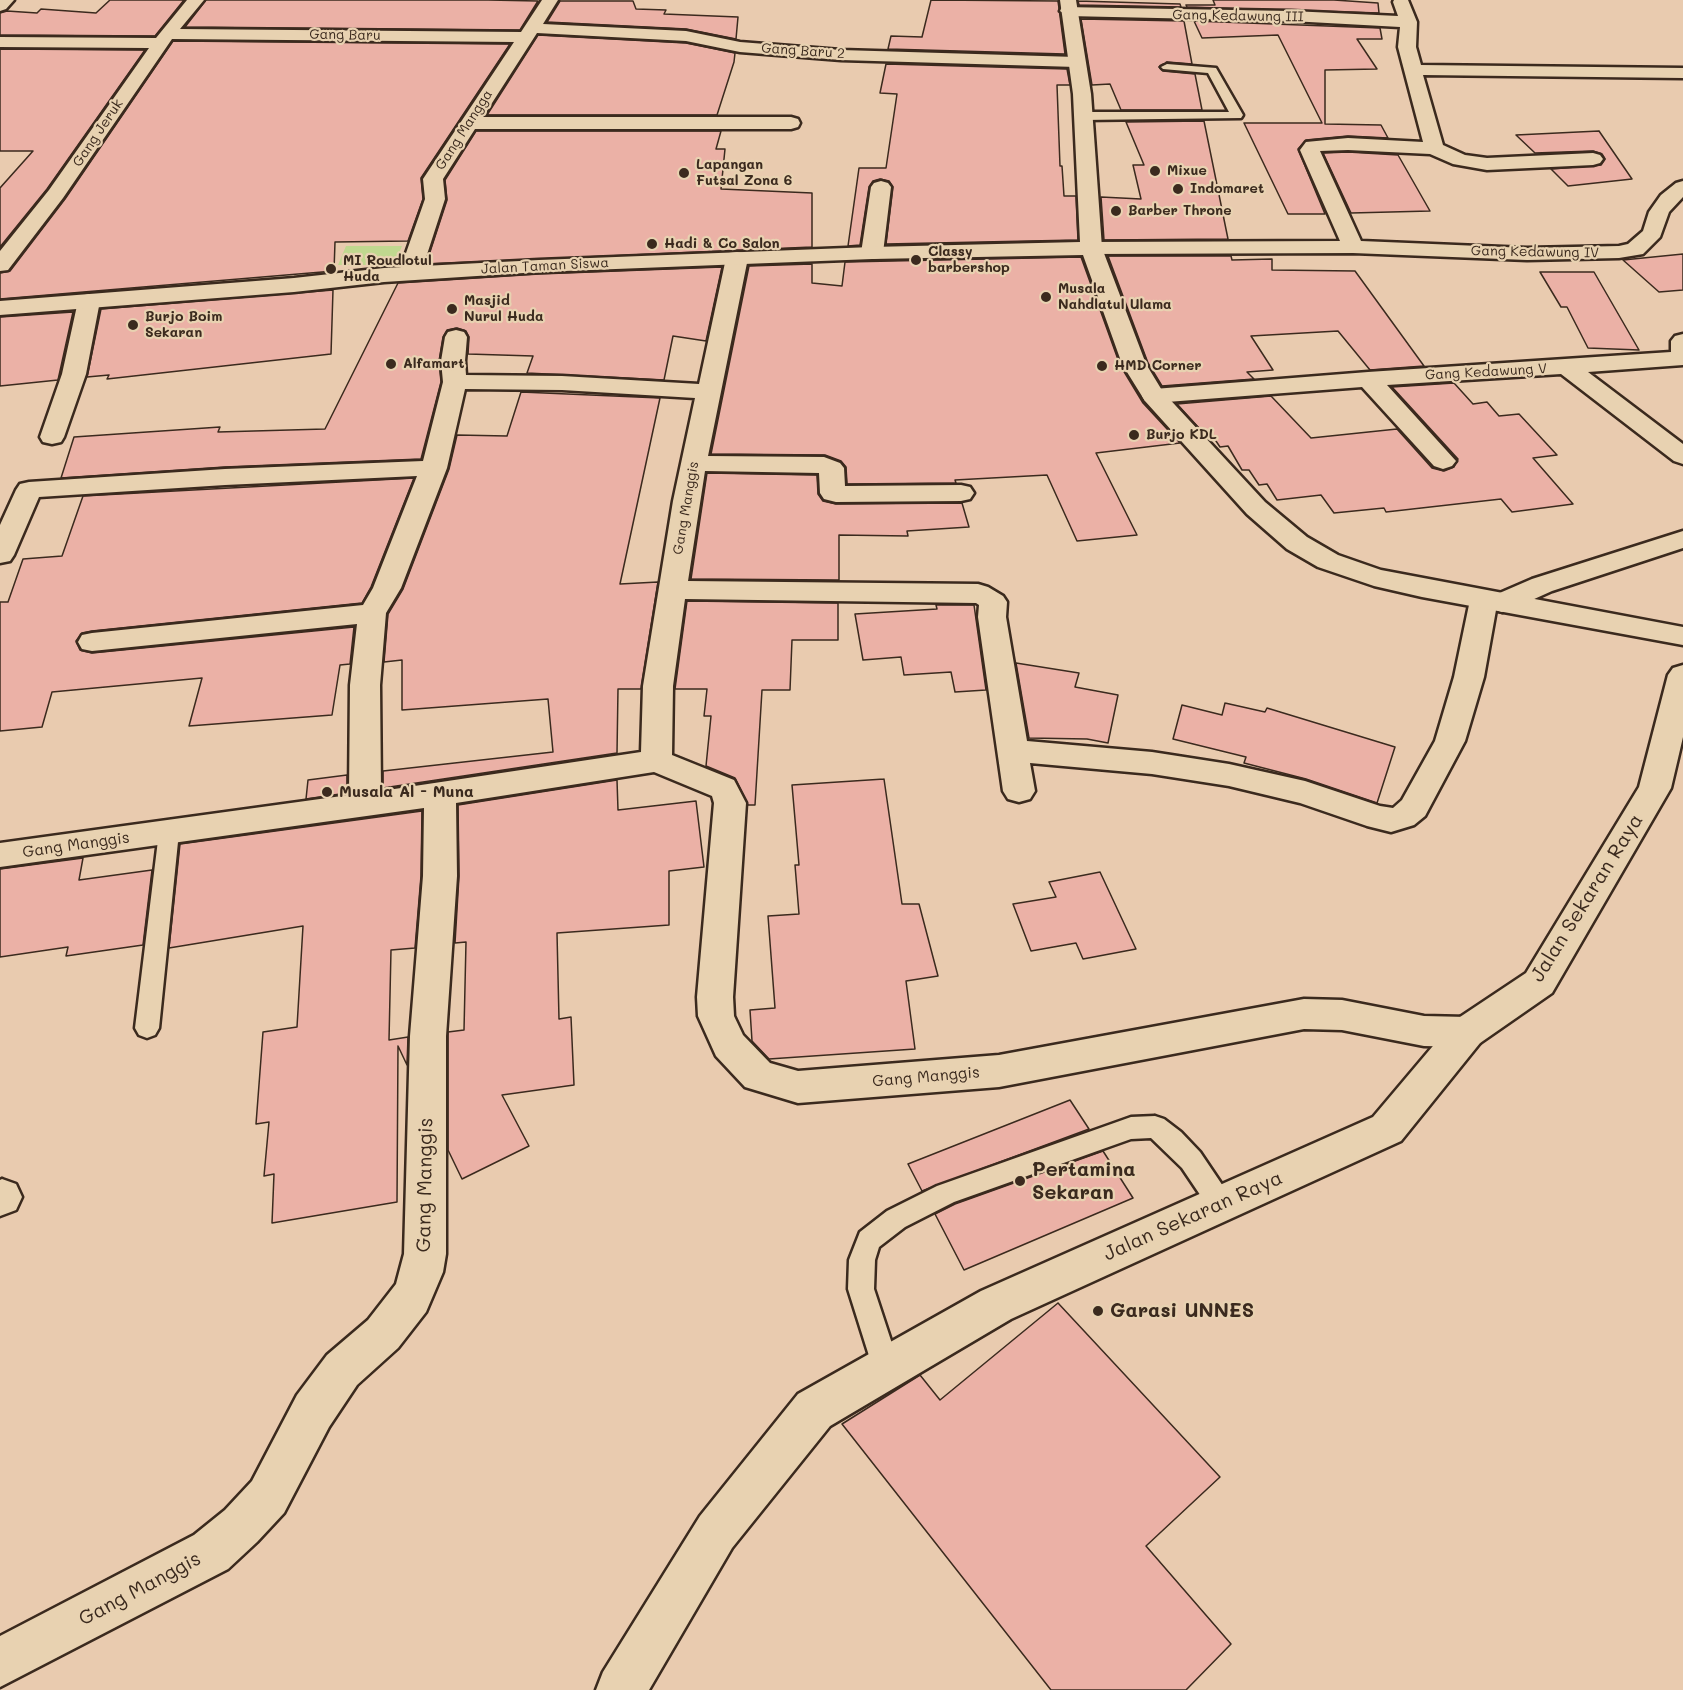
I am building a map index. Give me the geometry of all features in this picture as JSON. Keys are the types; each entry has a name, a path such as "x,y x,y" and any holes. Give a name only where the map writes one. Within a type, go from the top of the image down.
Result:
{"street":[{"path":"0,6 6,0"},
{"name":"Gang Jeruk","path":"0,265 56,194 163,39 196,0"},
{"name":"Gang Mangga","path":"410,273 435,199 433,179 550,0"},
{"path":"1400,0 1408,22 1407,47 1434,148"},
{"path":"1209,4 1069,4 1082,94 1091,248 1134,364 1154,396 1256,508 1297,543 1328,561 1374,577 1683,636"},
{"name":"Gang Kedawung III","path":"1069,4 1408,22"},
{"name":"Gang Baru","path":"0,42 528,32"},
{"name":"Gang Baru 2","path":"528,32 686,36 740,47 841,55 1076,62"},
{"path":"1414,70 1683,73"},
{"path":"468,123 791,123"},
{"path":"1353,247 1310,150 1313,146 1434,148 1460,160 1487,164 1593,159"},
{"path":"872,253 881,187"},
{"name":"Gang Kedawung IV","path":"1091,248 1232,246 1353,247 1527,254 1619,252 1635,249 1653,233 1659,212 1668,199 1683,187"},
{"name":"Jalan Taman Siswa","path":"0,308 410,273 872,253 1091,248"},
{"name":"Gang Manggis","path":"656,761 658,686 672,590 693,463 737,258"},
{"path":"52,437 74,374 89,301"},
{"path":"365,805 365,685 372,613 387,588 434,468 455,382 453,361 456,337"},
{"path":"1566,367 1677,359 1682,355 1683,340"},
{"name":"Gang Kedawung V","path":"1154,396 1368,379 1566,367 1683,456"},
{"path":"1368,379 1443,461"},
{"path":"455,382 562,383 708,392"},
{"path":"693,463 824,465 831,468 833,493 836,494 961,493"},
{"path":"0,555 29,490 225,477 434,468"},
{"path":"1493,601 1683,539"},
{"path":"672,590 978,593 993,602 992,617 1019,790"},
{"path":"1014,751 1152,763 1229,775 1305,793 1378,818 1391,820 1402,817 1414,808 1450,741 1493,601"},
{"path":"92,642 372,613"},
{"name":"Jalan Sekaran Raya","path":"621,1690 716,1532 814,1410 996,1305 1387,1129 1467,1032 1539,983 1655,788 1683,675"},
{"name":"Gang Manggis","path":"0,855 365,805 656,761 723,788 728,795 730,803 715,997 716,1016 729,1046 758,1076 798,1087 999,1071 1304,1014 1342,1015 1424,1031 1467,1032"},
{"name":"Gang Manggis","path":"0,1662 211,1552 268,1497 313,1411 342,1370 383,1334 411,1298 422,1272 425,1254 426,1092 440,876 440,794"}],"lane":[{"path":"1083,116 1237,115 1212,70 1167,67"},
{"path":"147,1028 169,832"},
{"path":"886,1368 861,1289 862,1260 869,1240 896,1219 946,1194 1131,1128 1155,1127 1172,1140 1191,1160 1220,1203"}],"green space":[{"path":"346,246 402,246 394,265 338,265"}],"building":[{"path":"110,0 184,0 155,36 0,35 0,13 7,11 37,13 41,9 96,13"},
{"path":"206,0 538,1 520,30 185,27"},
{"path":"931,0 1058,1 1065,54 888,49 891,36 922,37"},
{"path":"1213,0 1334,0 1378,3 1379,13 1187,7 1186,5 1215,5"},
{"path":"560,1 633,1 636,9 666,10 664,14 738,17 736,39 686,29 547,22"},
{"path":"1078,1 1180,4 1181,7 1079,5"},
{"path":"1081,19 1184,21 1192,64 1167,62 1159,67 1163,71 1195,74 1202,110 1121,110 1110,84 1092,85"},
{"path":"1194,21 1380,28 1382,39 1357,39 1377,69 1325,70 1325,124 1381,125 1388,138 1348,136 1306,140 1298,149 1325,214 1288,214 1244,123 1322,123 1278,35 1202,38"},
{"path":"538,35 686,43 735,53 734,62 717,115 487,115"},
{"path":"173,41 510,44 421,178 423,199 408,241 335,242 334,271 0,299 0,273 10,271 65,199"},
{"path":"0,49 145,50 47,189 0,247 0,188 33,151 0,151"},
{"path":"886,64 1067,69 1070,85 1057,85 1060,166 1062,166 1064,196 1076,196 1078,240 886,244 893,187 889,181 880,179 873,181 869,187 860,245 848,246 859,168 886,168 897,94 880,93"},
{"path":"1204,121 1228,239 1104,240 1101,197 1141,199 1133,165 1144,165 1126,122"},
{"path":"476,131 721,131 716,149 725,149 721,189 812,193 812,247 426,264 447,200 445,180"},
{"path":"1599,131 1632,179 1568,186 1551,169 1601,165 1605,159 1602,154 1593,151 1535,153 1516,135"},
{"path":"1323,153 1398,155 1430,211 1351,213"},
{"path":"1683,254 1683,290 1659,292 1623,260"},
{"path":"1108,256 1231,256 1232,260 1272,259 1272,270 1355,271 1424,366 1370,370 1338,331 1251,336 1273,370 1247,372 1254,379 1162,386 1148,363"},
{"path":"1081,257 1120,365 1143,403 1180,443 1096,453 1137,535 1077,541 1047,475 955,480 956,483 847,484 846,467 841,461 825,455 711,454 749,266 812,264 812,283 842,286 845,262"},
{"path":"722,267 706,341 673,336 664,380 527,373 533,356 468,354 469,337 466,331 457,328 447,330 443,337 439,361 441,382 421,459 225,467 61,478 74,437 220,427 218,432 325,429 398,283 539,274"},
{"path":"1540,272 1594,272 1639,350 1588,348 1567,307 1561,307"},
{"path":"333,290 331,354 107,379 109,375 87,377 101,309"},
{"path":"73,312 58,380 0,386 0,317"},
{"path":"1454,383 1473,404 1487,402 1499,416 1519,414 1557,455 1533,458 1573,504 1512,512 1501,499 1386,512 1384,508 1334,513 1321,495 1277,500 1267,484 1259,485 1249,470 1242,470 1228,446 1220,447 1214,438 1209,439 1177,404 1271,396 1311,438 1397,429 1432,468 1444,471 1454,467 1458,459 1392,387"},
{"path":"521,392 660,398 620,584 658,582 641,689 618,689 617,753 383,788 383,771 553,752 548,699 402,710 402,660 384,662 388,614 403,589 449,469 457,435 507,436"},
{"path":"707,473 817,475 818,494 823,501 836,504 962,503 969,527 907,531 908,536 839,535 839,580 691,579"},
{"path":"414,478 371,587 362,603 92,631 82,633 76,641 80,650 92,653 354,627 350,664 340,665 332,715 189,726 202,678 52,692 42,727 0,731 0,602 8,602 23,559 62,556 83,496"},
{"path":"687,601 838,603 838,640 792,640 790,690 762,690 755,805 748,805 735,778 706,766 711,716 704,716 707,689 675,689"},
{"path":"936,605 974,605 986,690 955,692 951,672 904,675 901,657 863,660 855,614 937,609"},
{"path":"1016,663 1079,673 1075,687 1118,695 1108,743 1087,739 1029,738"},
{"path":"1225,703 1265,712 1267,708 1395,747 1377,803 1306,779 1244,763 1246,757 1173,739 1182,705 1222,715"},
{"path":"347,775 347,793 306,799 308,780"},
{"path":"884,779 902,904 919,904 938,976 906,981 915,1049 769,1059 752,1041 750,1010 775,1008 768,916 799,914 795,865 799,865 792,785"},
{"path":"617,780 618,810 696,801 704,867 669,871 669,925 557,933 559,1019 571,1017 574,1085 502,1095 529,1146 462,1179 448,1150 448,1032 464,1030 466,942 455,943 459,876 458,805"},
{"path":"422,811 421,876 415,948 391,950 389,1040 408,1037 407,1065 398,1046 397,1202 272,1223 274,1174 264,1176 269,1122 256,1124 263,1032 297,1027 303,926 169,948 180,844"},
{"path":"83,858 79,880 152,870 143,945 66,956 68,947 0,957 0,869"},
{"path":"1100,872 1136,949 1083,959 1076,943 1031,951 1013,904 1056,897 1049,882"},
{"path":"1070,1100 1089,1129 922,1191 908,1164"},
{"path":"1103,1151 1133,1198 964,1270 935,1214 955,1204"},
{"path":"1058,1303 1220,1477 1146,1546 1231,1644 1186,1690 1051,1690 842,1424 920,1375 940,1400"}],"place":[{"name":"Mixue","path":"1155,171"},
{"name":"Lapangan Futsal Zona 6","path":"684,173"},
{"name":"Indomaret","path":"1178,189"},
{"name":"Barber Throne","path":"1116,211"},
{"name":"Hadi & Co Salon","path":"652,244"},
{"name":"Classy barbershop","path":"916,260"},
{"name":"MI Roudlotul Huda","path":"331,269"},
{"name":"Musala Nahdlatul Ulama","path":"1046,297"},
{"name":"Masjid Nurul Huda","path":"452,309"},
{"name":"Burjo Boim Sekaran","path":"133,325"},
{"name":"Alfamart","path":"391,364"},
{"name":"HMD Corner","path":"1102,366"},
{"name":"Burjo KDL","path":"1134,435"},
{"name":"Musala Al - Muna","path":"327,792"},
{"name":"Pertamina Sekaran","path":"1020,1181"},
{"name":"Garasi UNNES","path":"1098,1311"}]}
